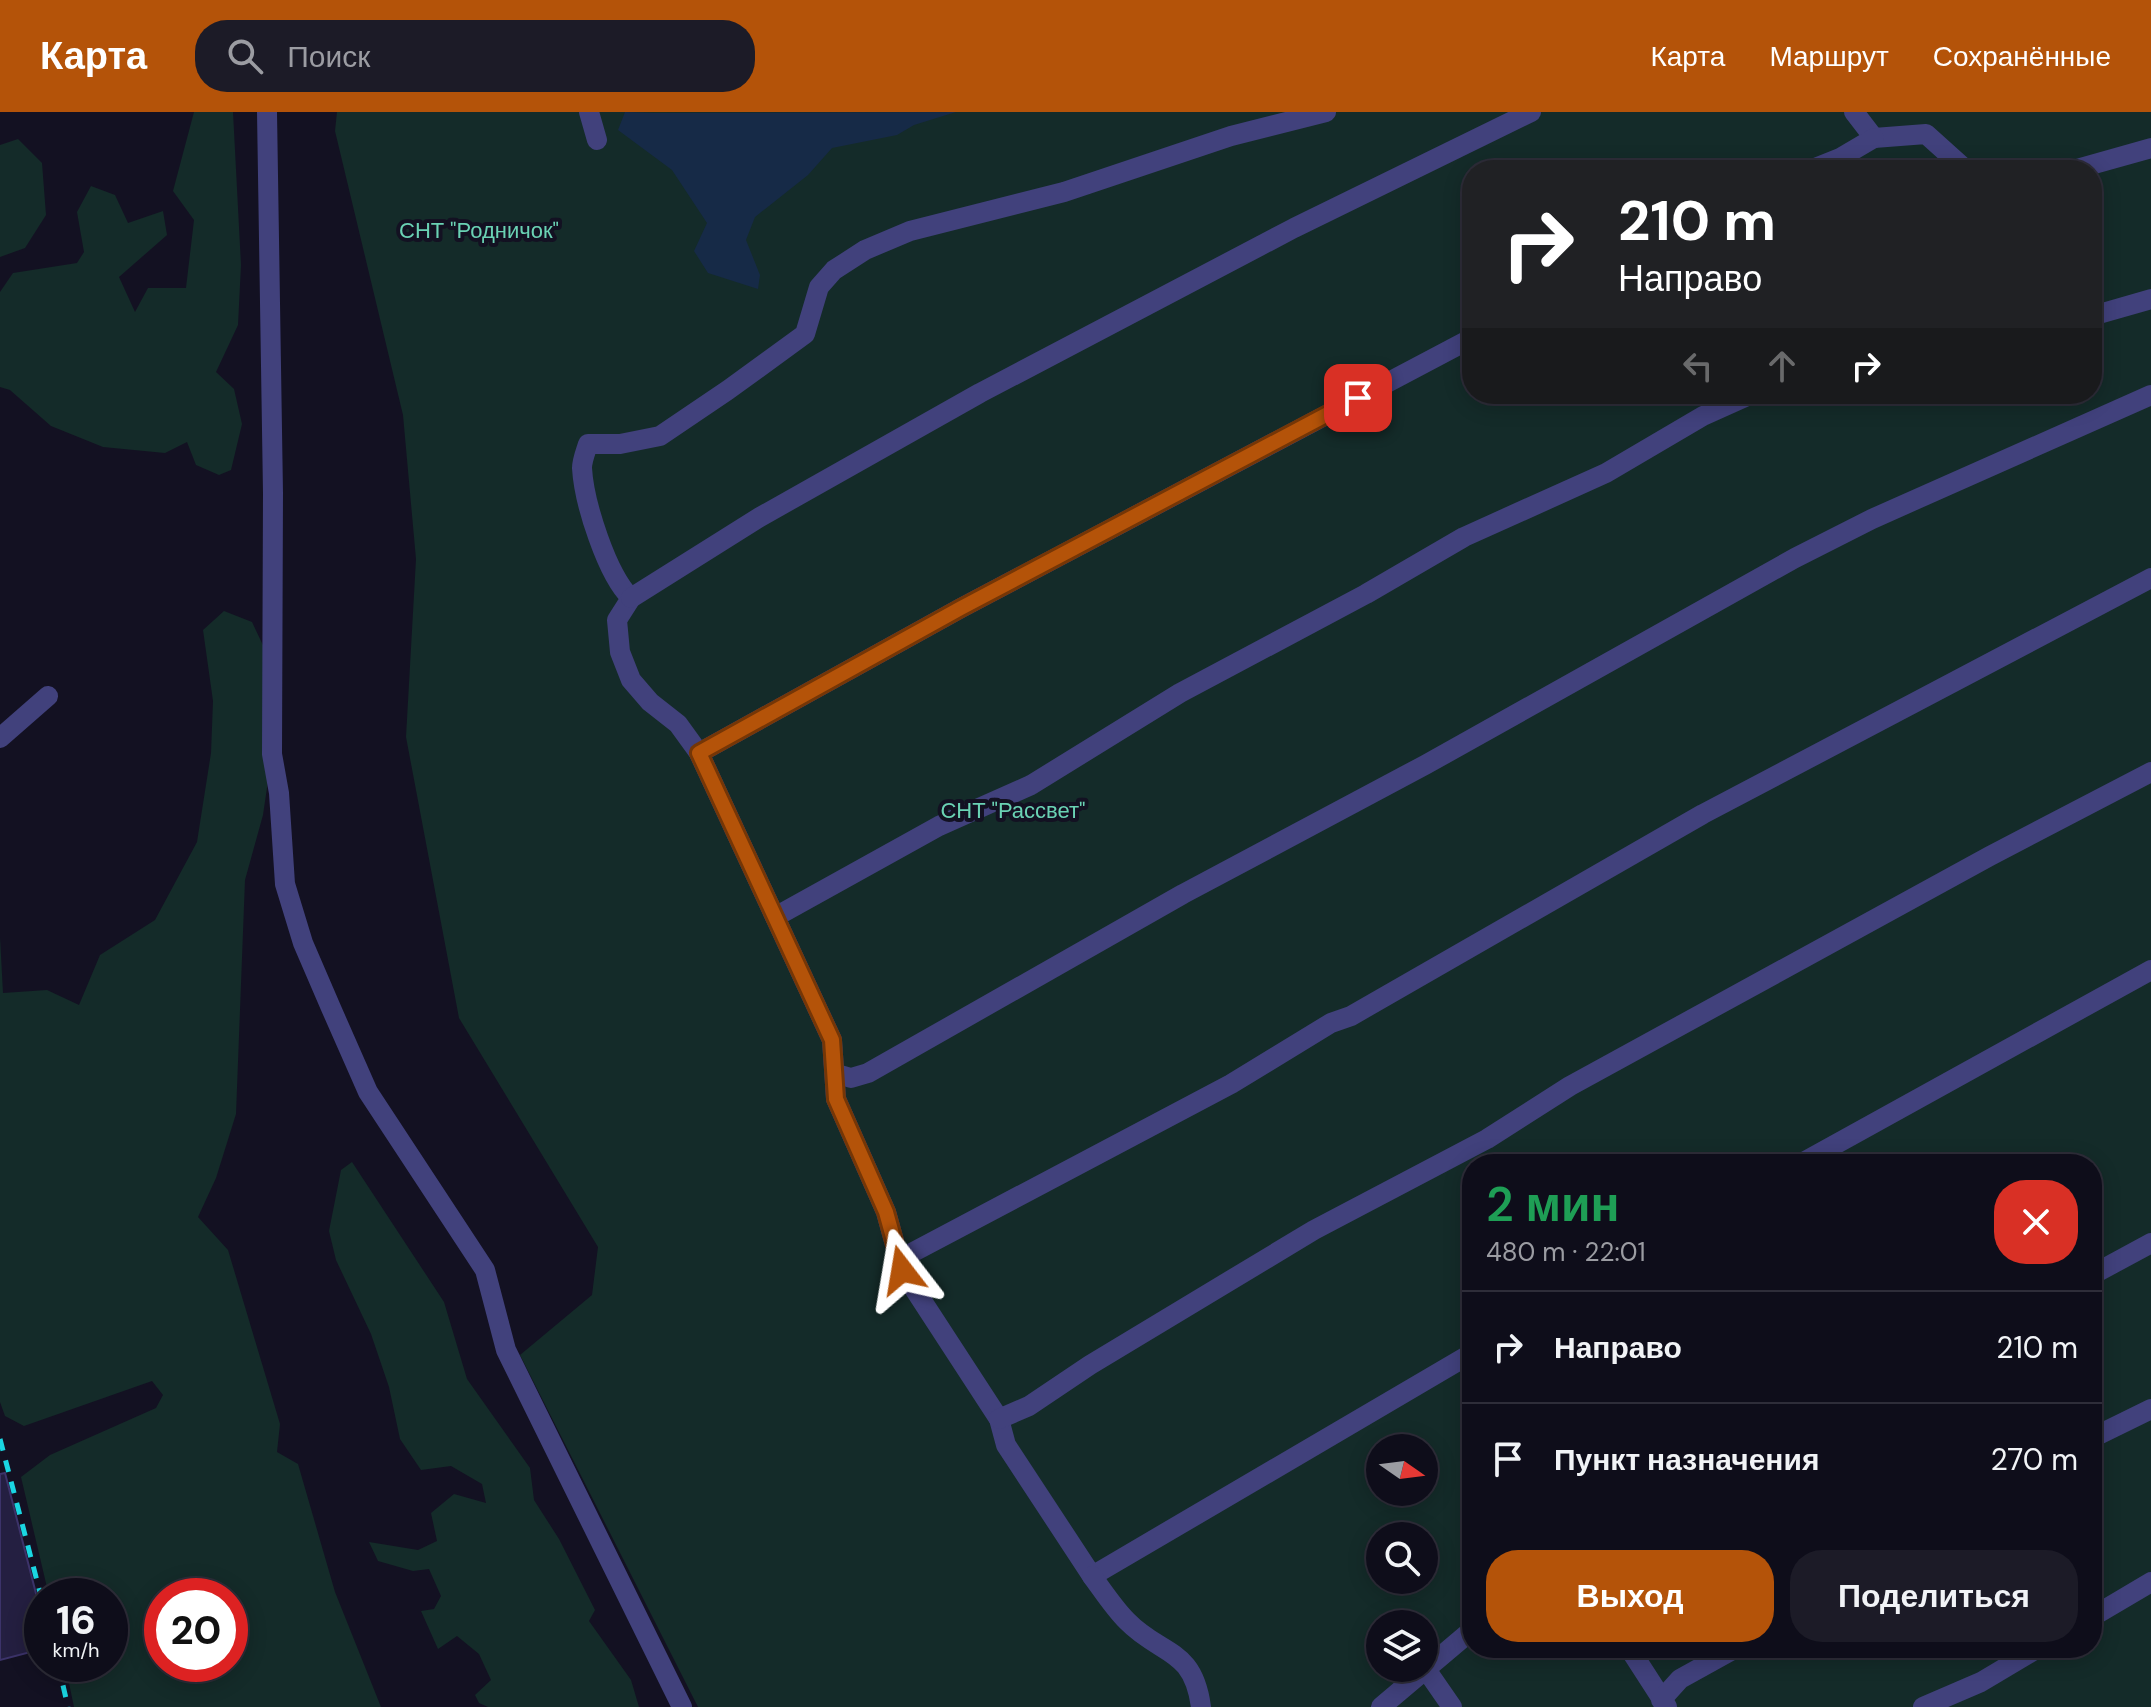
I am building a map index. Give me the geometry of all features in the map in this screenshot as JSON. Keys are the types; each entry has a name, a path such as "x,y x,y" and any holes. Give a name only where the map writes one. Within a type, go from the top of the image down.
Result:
{"lane":[{"path":"267,112 273,493 272,754 279,793 285,884 303,943 368,1092 485,1270 506,1350 682,1707"},
{"path":"589,112 597,140"},
{"path":"631,598 618,586 590,507 582,466 588,444 620,444 660,436 728,390 805,334 819,287 844,263 865,250 910,231 1064,192 1231,136 1326,112"},
{"path":"1201,1707 1197,1682 1176,1654 1128,1623 1092,1576 1006,1445 999,1419 902,1270 902,1258 886,1212 839,1108 832,1040 699,753 678,724 650,702 631,680 620,652 617,620 631,598 760,517 980,393 1281,235 1531,112"},
{"path":"1854,112 1874,138"},
{"path":"1835,160 1874,138 1926,134 1955,160"},
{"path":"2102,162 2151,148"},
{"path":"2102,313 2151,299"},
{"path":"699,753 961,608 1462,343"},
{"path":"837,1074 851,1078 868,1073 1183,894 1438,757 1795,558 1872,519 2151,395"},
{"path":"775,917 939,826 1031,785 1180,693 1366,594 1464,537 1606,473 1703,416 1730,404"},
{"path":"902,1258 1231,1084 1331,1023 1351,1016 1521,922 1703,814 2151,578"},
{"path":"0,738 48,696"},
{"path":"999,1419 1029,1406 1090,1365 1314,1230 1487,1139 1570,1086 1990,856 2151,772"},
{"path":"1818,1154 2151,970"},
{"path":"2102,1270 2151,1243"},
{"path":"1092,1576 1462,1359"},
{"path":"2102,1433 2151,1409"},
{"path":"2102,1611 2151,1582"},
{"path":"1438,1657 1462,1638"},
{"path":"1635,1658 1664,1703 1680,1679 1718,1658"},
{"path":"1923,1707 1981,1682 2021,1658"},
{"path":"1381,1707 1409,1682"},
{"path":"1435,1682 1452,1707"}],"green space":[{"path":"194,112 233,112 241,265 238,325 216,372 234,389 242,424 231,470 219,475 196,465 187,442 165,453 103,447 51,426 10,390 0,387 0,292 13,273 77,263 84,252 77,212 91,186 115,195 128,223 163,211 167,235 119,277 135,312 148,288 186,288 194,220 173,191"},
{"name":"СНТ \"Рассвет\"","path":"337,112 2151,112 2151,1707 698,1707 520,1355 592,1295 598,1247 459,1018 406,737 416,559 403,415 335,131"},
{"path":"18,139 42,163 46,215 25,248 0,257 0,145"},
{"path":"224,611 252,622 269,658 272,754 263,815 245,880 236,1114 216,1178 198,1217 228,1250 280,1424 277,1452 298,1464 335,1592 381,1707 74,1707 69,1682 128,1682 128,1578 45,1578 21,1477 50,1455 156,1408 163,1395 152,1381 24,1426 5,1416 0,1402 0,937 3,993 47,990 79,1005 100,955 155,920 197,842 211,753 213,701 203,630"},
{"path":"352,1162 444,1302 467,1379 530,1468 534,1500 559,1539 595,1610 589,1621 631,1680 639,1707 488,1707 479,1703 475,1695 491,1680 479,1654 457,1636 438,1649 421,1611 434,1609 441,1596 429,1569 413,1571 378,1561 369,1542 418,1550 437,1541 431,1513 454,1494 486,1503 482,1484 451,1466 421,1470 400,1439 389,1387 371,1334 336,1260 329,1231 341,1170"}],"water":[{"path":"625,112 956,112 914,125 897,135 832,148 808,175 755,217 746,240 760,275 758,289 708,273 694,251 707,223 672,170 618,130"}],"building":[{"path":"5,1473 32,1578 24,1578 24,1654 0,1660 0,1474"}],"railway":[{"path":"0,1439 36,1578"},
{"path":"62,1682 68,1707"}],"route":[{"path":"902,1270 902,1258 886,1212 836,1099 837,1074 832,1040 699,753 961,608 1358,398"}],"park label":[{"name":"СНТ \"Родничок\"","path":"479,230"}]}
